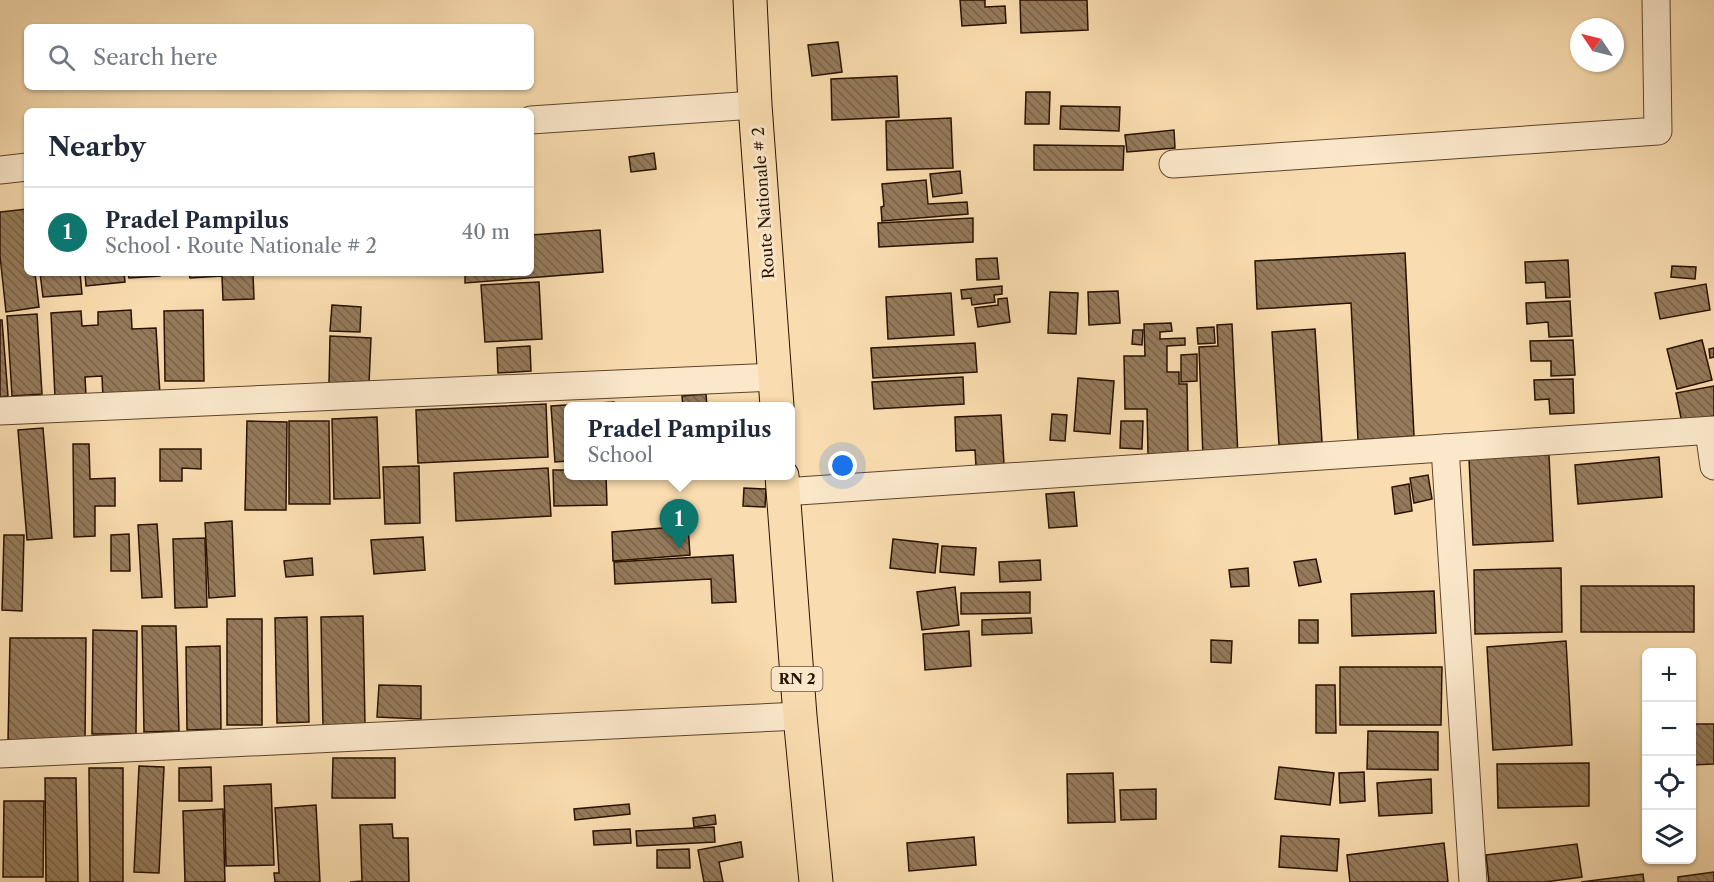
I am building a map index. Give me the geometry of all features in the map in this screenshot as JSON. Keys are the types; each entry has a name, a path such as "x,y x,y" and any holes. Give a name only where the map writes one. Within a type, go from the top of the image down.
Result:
{"main road":[{"name":"Route Nationale # 2","path":"750,0 755,105 776,392"},
{"name":"RN 2","path":"783,484 800,716 816,882"}],"street":[{"path":"1173,164 1659,131 1656,0"},
{"path":"534,120 755,105"},
{"path":"0,170 24,167"},
{"path":"0,411 776,392"},
{"path":"783,484 1035,474 1711,431 1714,466"},
{"path":"1445,448 1473,882"},
{"path":"0,754 800,716"}],"building":[{"path":"960,0 985,0 985,7 1005,6 1006,23 962,26"},
{"path":"1020,0 1087,0 1088,30 1021,33"},
{"path":"838,42 842,72 812,76 808,45"},
{"path":"897,76 899,117 832,120 831,79"},
{"path":"1026,92 1050,92 1049,124 1025,124"},
{"path":"1061,106 1120,107 1119,131 1060,129"},
{"path":"951,118 953,168 887,170 886,121"},
{"path":"1174,130 1175,148 1127,152 1125,135"},
{"path":"1034,145 1124,146 1123,170 1034,170"},
{"path":"654,153 656,169 631,172 629,157"},
{"path":"960,171 962,193 933,197 930,174"},
{"path":"926,180 928,204 967,202 968,214 882,221 881,207 884,206 882,184"},
{"path":"24,209 24,276 35,276 39,307 6,312 0,256 0,212"},
{"path":"973,218 973,242 879,247 878,223"},
{"path":"600,230 603,272 465,283 465,276 534,276 534,235"},
{"path":"1405,253 1414,436 1358,440 1351,303 1257,309 1255,261"},
{"path":"997,258 999,279 977,280 976,259"},
{"path":"1568,260 1570,297 1546,298 1545,282 1526,283 1525,262"},
{"path":"1672,266 1696,267 1695,279 1671,277"},
{"path":"40,276 80,276 82,294 43,297"},
{"path":"85,276 124,276 125,282 86,286"},
{"path":"129,276 160,276 129,278"},
{"path":"190,276 222,276 190,278"},
{"path":"222,276 253,276 254,299 223,300"},
{"path":"539,282 542,339 485,342 481,285"},
{"path":"1706,284 1710,310 1660,319 1655,293"},
{"path":"1002,286 1002,294 994,295 995,302 972,305 971,298 962,299 961,290"},
{"path":"1118,291 1120,323 1089,325 1088,292"},
{"path":"1050,292 1078,293 1076,334 1048,333"},
{"path":"951,293 954,335 888,339 886,297"},
{"path":"1007,298 1010,322 978,327 975,308 998,305 998,299"},
{"path":"1570,301 1572,336 1549,337 1548,322 1527,324 1526,303"},
{"path":"332,305 361,307 360,332 330,331"},
{"path":"131,310 132,329 156,328 160,395 103,398 102,376 85,377 86,395 55,397 51,313 81,311 82,326 98,325 98,312"},
{"path":"203,310 204,381 165,381 164,311"},
{"path":"37,314 42,394 12,396 7,316"},
{"path":"0,320 2,320 8,396 0,397"},
{"path":"1171,323 1172,331 1160,332 1160,339 1185,338 1185,345 1167,346 1167,372 1179,372 1179,384 1187,384 1188,453 1148,454 1147,409 1125,409 1124,356 1145,356 1144,324"},
{"path":"1232,324 1238,457 1203,458 1199,347 1218,346 1217,325"},
{"path":"1214,327 1215,343 1198,344 1197,328"},
{"path":"1315,329 1322,442 1279,445 1272,332"},
{"path":"1133,330 1143,330 1142,345 1132,344"},
{"path":"330,336 371,338 369,384 329,383"},
{"path":"1573,340 1575,375 1551,376 1551,361 1531,361 1530,341"},
{"path":"1702,340 1712,380 1677,389 1667,349"},
{"path":"975,343 977,372 873,378 871,348"},
{"path":"530,346 531,371 498,373 497,348"},
{"path":"1714,348 1714,357 1710,358 1709,349"},
{"path":"1197,354 1197,381 1181,382 1181,355"},
{"path":"963,377 964,404 874,409 872,382"},
{"path":"1078,378 1114,381 1110,434 1074,431"},
{"path":"1573,379 1574,413 1550,414 1549,399 1535,400 1534,380"},
{"path":"1714,386 1714,416 1682,423 1676,393"},
{"path":"706,394 707,402 683,402 682,396"},
{"path":"546,404 548,457 418,463 416,410"},
{"path":"564,405 564,461 555,462 551,406"},
{"path":"1052,414 1067,415 1065,441 1050,440"},
{"path":"1001,415 1004,464 976,466 975,450 956,451 955,417"},
{"path":"377,417 380,498 334,499 332,419"},
{"path":"247,421 287,422 286,510 245,510"},
{"path":"289,421 329,421 330,504 289,504"},
{"path":"1121,421 1143,421 1142,449 1120,448"},
{"path":"43,428 52,538 27,540 18,430"},
{"path":"73,444 89,444 90,479 115,478 115,506 95,506 95,536 74,537"},
{"path":"160,449 201,449 201,469 182,468 182,481 160,481"},
{"path":"1549,455 1553,541 1473,545 1469,458"},
{"path":"1659,457 1662,497 1578,504 1575,465"},
{"path":"419,466 420,523 385,524 383,467"},
{"path":"548,468 551,516 456,521 454,473"},
{"path":"553,470 564,470 564,480 606,480 607,505 554,506"},
{"path":"1428,475 1432,499 1414,503 1410,478"},
{"path":"1409,484 1412,511 1395,514 1392,487"},
{"path":"744,488 766,489 765,507 743,506"},
{"path":"1074,492 1077,526 1049,528 1046,494"},
{"path":"232,521 235,596 209,598 205,523"},
{"path":"157,524 162,597 142,598 138,525"},
{"path":"688,526 690,555 613,561 612,532"},
{"path":"129,534 130,571 111,571 111,535"},
{"path":"4,535 24,535 22,611 2,610"},
{"path":"423,537 425,570 374,574 371,540"},
{"path":"205,538 207,607 175,608 173,539"},
{"path":"893,539 938,544 935,573 890,568"},
{"path":"942,546 976,548 974,575 940,572"},
{"path":"733,555 736,602 712,603 711,579 615,584 614,562"},
{"path":"312,558 313,575 286,577 284,561"},
{"path":"1316,559 1321,582 1299,586 1294,562"},
{"path":"1040,560 1041,580 1000,582 999,562"},
{"path":"1248,568 1249,586 1231,587 1229,570"},
{"path":"1561,568 1562,632 1475,634 1474,570"},
{"path":"1581,586 1694,586 1694,632 1581,632"},
{"path":"955,587 959,625 922,630 917,592"},
{"path":"1434,591 1436,633 1352,636 1351,594"},
{"path":"1030,592 1030,613 961,614 961,593"},
{"path":"363,616 365,725 323,726 321,617"},
{"path":"307,617 309,722 277,723 275,618"},
{"path":"1031,618 1032,633 982,635 982,620"},
{"path":"227,619 262,619 262,725 227,725"},
{"path":"1299,620 1318,620 1318,643 1299,643"},
{"path":"142,626 176,626 179,731 144,732"},
{"path":"93,630 137,631 136,734 92,734"},
{"path":"969,631 971,666 925,670 923,634"},
{"path":"10,638 86,638 85,742 8,742"},
{"path":"1211,640 1232,641 1231,663 1211,662"},
{"path":"1566,641 1572,745 1493,750 1487,647"},
{"path":"220,646 221,729 187,730 186,647"},
{"path":"1340,667 1442,667 1441,725 1340,725"},
{"path":"379,685 421,686 421,719 377,717"},
{"path":"1316,685 1335,685 1336,733 1316,733"},
{"path":"1696,724 1714,724 1714,764 1696,765"},
{"path":"1368,731 1438,732 1438,770 1367,769"},
{"path":"333,758 395,758 395,798 332,798"},
{"path":"1589,763 1589,806 1498,808 1497,764"},
{"path":"139,766 164,767 159,873 134,872"},
{"path":"211,767 212,801 179,801 179,768"},
{"path":"1279,767 1334,773 1330,805 1275,799"},
{"path":"89,768 123,768 123,882 90,882"},
{"path":"1364,772 1365,801 1340,803 1339,773"},
{"path":"1113,773 1115,822 1068,823 1067,774"},
{"path":"45,778 76,778 78,882 46,882"},
{"path":"1431,779 1432,813 1379,816 1377,783"},
{"path":"271,784 274,865 226,866 224,786"},
{"path":"1156,789 1156,819 1121,820 1120,790"},
{"path":"4,801 44,801 43,877 3,877"},
{"path":"629,804 630,814 575,820 574,809"},
{"path":"316,805 320,882 275,882 274,873 279,873 275,808"},
{"path":"223,809 225,882 185,882 183,811"},
{"path":"715,815 716,824 694,827 693,818"},
{"path":"392,824 393,838 408,838 409,882 350,882 362,881 360,825"},
{"path":"714,827 715,842 637,846 636,831"},
{"path":"630,829 631,843 594,845 593,831"},
{"path":"1281,836 1339,839 1337,871 1279,867"},
{"path":"974,837 976,865 909,871 907,843"},
{"path":"741,842 743,857 719,862 723,882 704,882 698,850"},
{"path":"1444,843 1448,882 1350,882 1347,855"},
{"path":"1577,844 1582,877 1545,882 1489,882 1486,855"},
{"path":"689,849 690,868 657,868 657,850"},
{"path":"1714,872 1714,882 1678,882 1678,877"},
{"path":"1643,874 1644,882 1581,882"}],"place":[{"name":"Pradel Pampilus","path":"679,549"}]}
